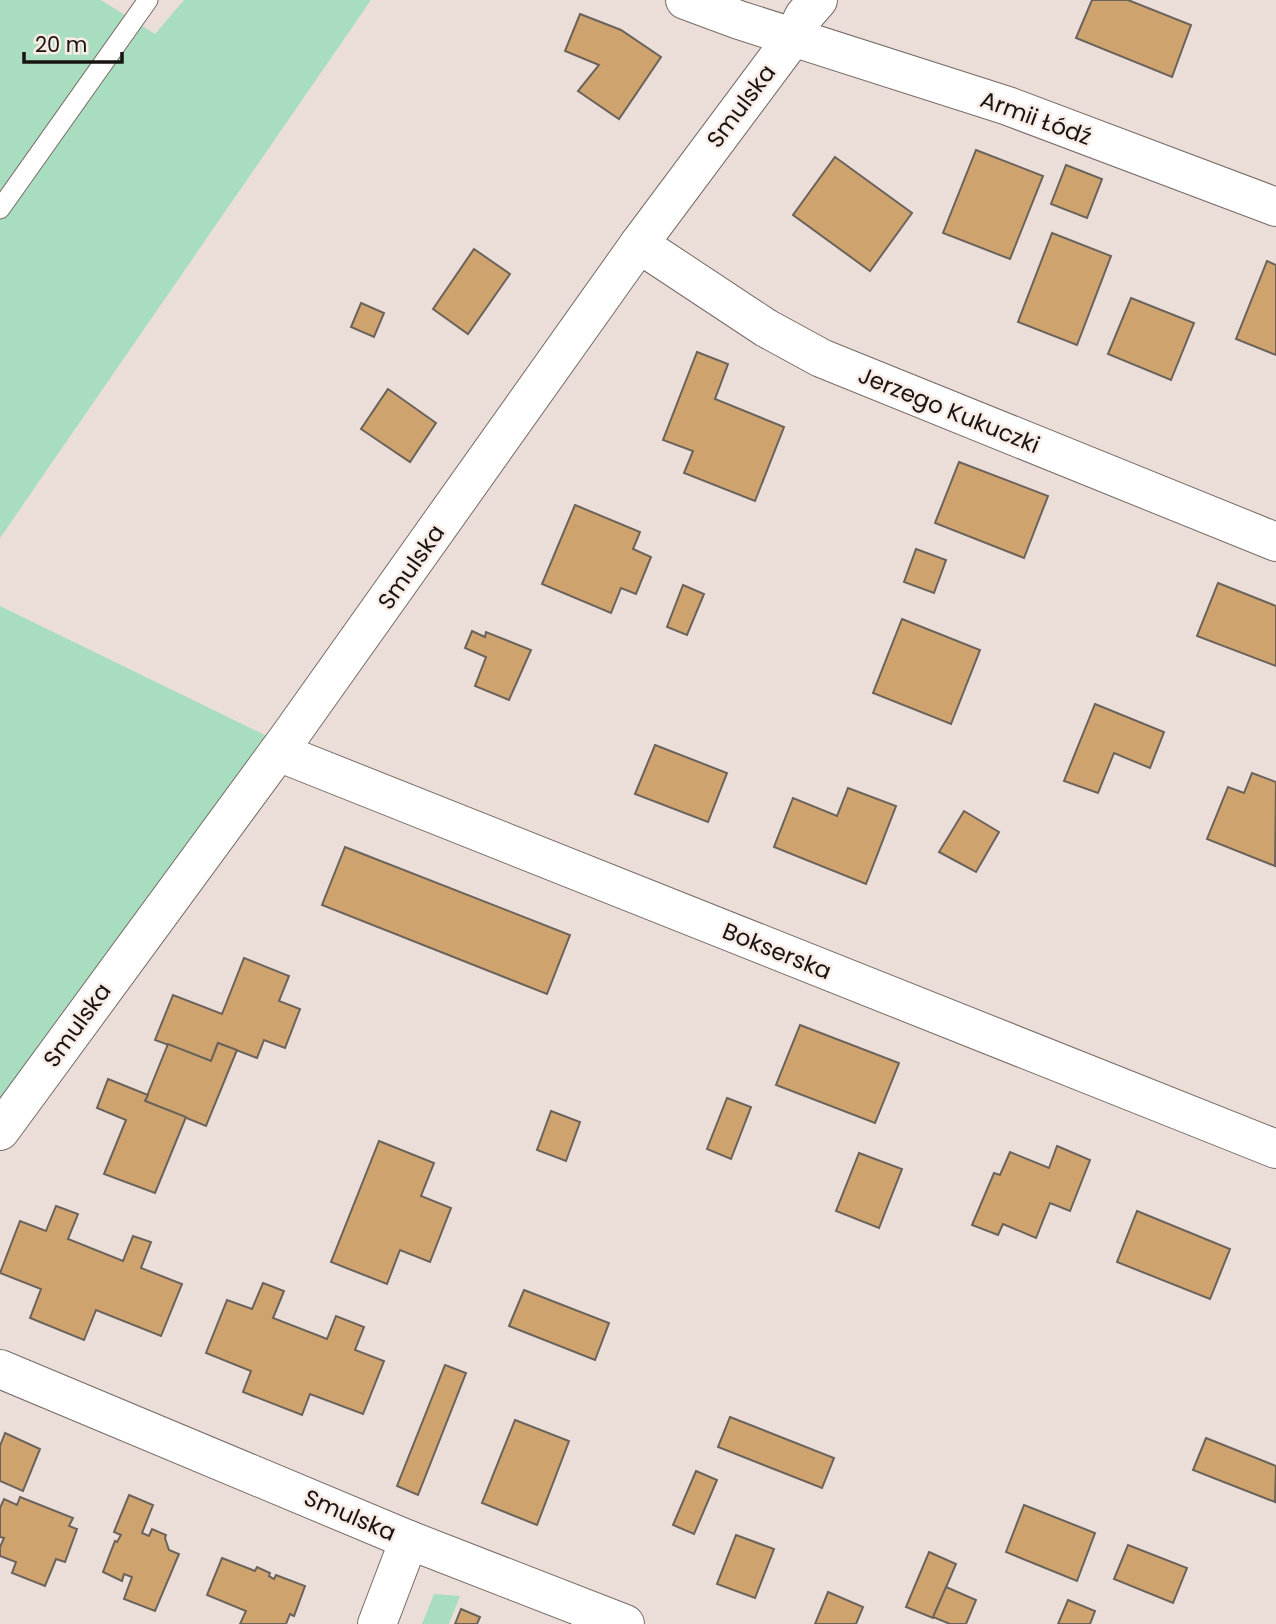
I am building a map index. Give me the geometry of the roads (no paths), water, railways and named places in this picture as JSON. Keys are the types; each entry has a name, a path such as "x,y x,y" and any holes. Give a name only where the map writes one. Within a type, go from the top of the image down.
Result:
{"street":[{"name":"Armii Łódź","path":"685,0 738,20 1008,106 1276,207"},
{"name":"Smulska","path":"0,1131 278,752 639,244 818,0"},
{"name":"Jerzego Kukuczki","path":"639,244 766,328 821,358 1276,542"},
{"name":"Bokserska","path":"278,752 1276,1149"},
{"name":"Smulska","path":"0,1369 409,1540 625,1624"},
{"path":"377,1624 409,1540"}],"lane":[{"path":"0,209 148,0"}]}
